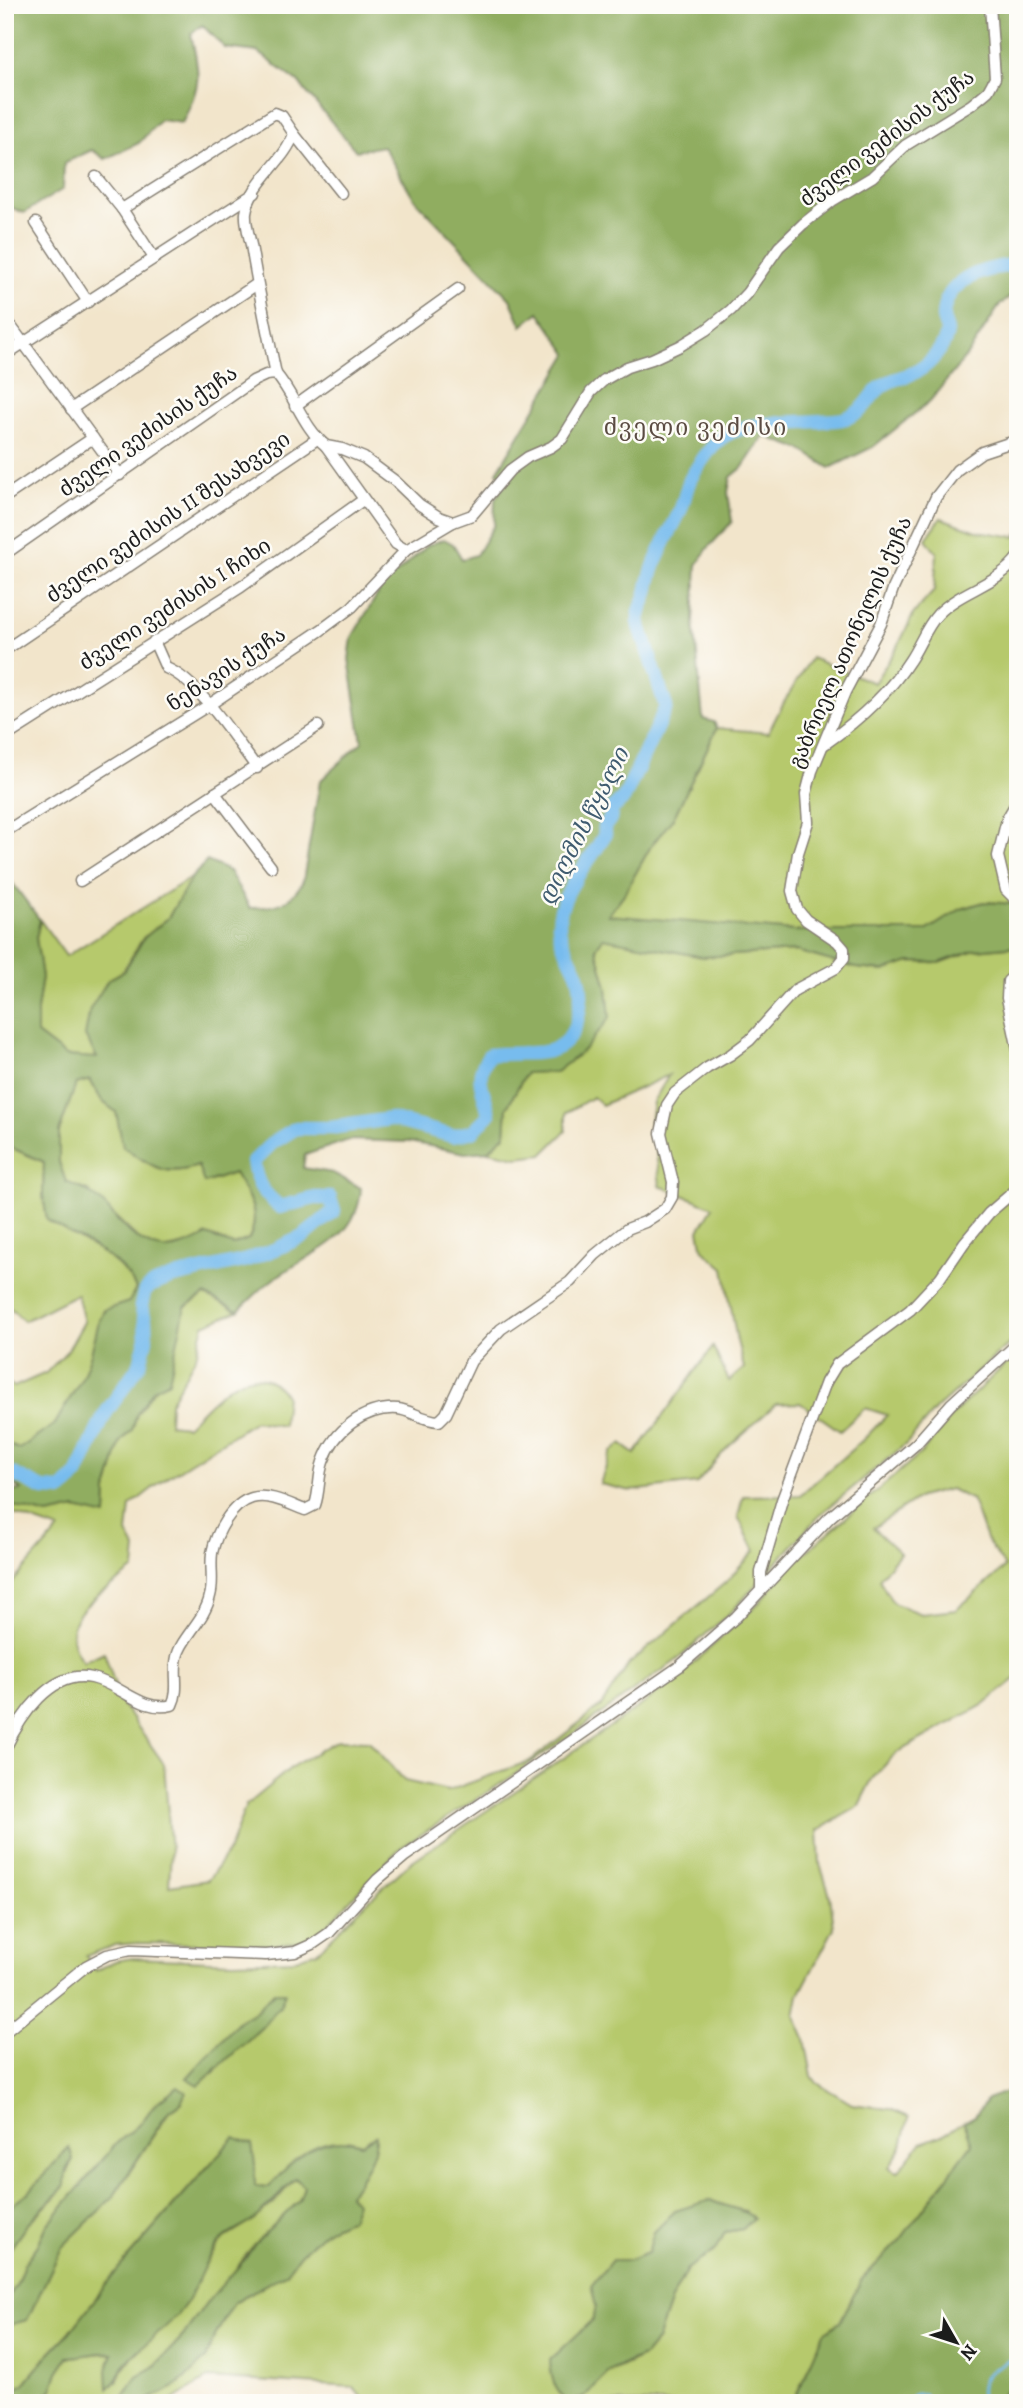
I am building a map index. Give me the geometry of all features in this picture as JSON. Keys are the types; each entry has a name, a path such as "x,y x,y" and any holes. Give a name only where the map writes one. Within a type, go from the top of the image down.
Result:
{"street":[{"name":"ძველი ვეძისის ქუჩა","path":"453,522 472,515 510,470 562,439 591,392 604,380 627,367 680,346 706,330 747,293 779,247 803,224 832,201 872,177 906,145 971,105 988,91 995,78 990,5"},
{"path":"122,209 275,113 282,116 341,193"},
{"path":"294,134 290,145 269,170 255,193 246,213 257,284 276,374 363,500 397,544 406,550"},
{"path":"96,177 122,209 154,258"},
{"path":"5,355 255,193"},
{"path":"36,223 88,302"},
{"path":"71,409 257,284"},
{"path":"295,405 458,289"},
{"path":"5,318 120,475"},
{"name":"ძველი ვეძისის ქუჩა","path":"5,554 253,381 276,374"},
{"path":"5,497 93,438"},
{"name":"გაბრიელ ათონელის ქუჩა","path":"5,1749 30,1710 50,1689 68,1677 92,1678 140,1702 160,1708 172,1705 177,1695 177,1653 204,1614 211,1594 212,1554 224,1523 252,1498 271,1498 305,1510 315,1505 323,1461 346,1427 360,1415 382,1409 402,1409 416,1417 439,1421 446,1415 471,1361 500,1329 570,1282 595,1255 627,1229 645,1222 665,1209 672,1197 673,1182 661,1133 667,1105 675,1093 750,1040 795,990 836,968 844,958 844,949 837,941 806,920 797,909 792,891 798,853 808,822 806,794 811,771 825,744 827,732 881,624 893,589 936,497 957,470 982,452 1018,440"},
{"path":"322,443 364,458 396,481 420,505 453,522"},
{"name":"ძველი ვეძისის II შესახვევი","path":"5,650 322,443"},
{"name":"ძველი ვეძისის I ჩიხი","path":"5,737 241,587 363,500"},
{"name":"ნენავის ქუჩა","path":"6,831 209,705 352,607 406,550 453,522"},
{"path":"825,744 866,710 895,680 910,661 937,614 955,598 996,576 1018,557"},
{"path":"154,641 166,668 177,672 209,705 257,768"},
{"path":"80,881 257,768 317,726"},
{"path":"215,793 271,867"},
{"path":"1018,800 1007,819 998,856 1006,890 1018,902"},
{"path":"1018,972 1008,981 1007,998 1018,1049"},
{"path":"761,1589 761,1572 782,1500 831,1373 837,1364 910,1310 940,1278 989,1213 1018,1188"},
{"path":"5,2032 86,1966 107,1955 131,1951 266,1955 295,1952 313,1944 329,1933 377,1880 404,1857 680,1666 736,1617 829,1518 916,1444 951,1404 1018,1343"}],"green space":[{"path":"5,5 1018,5 1018,291 1000,305 968,354 930,401 873,447 830,468 800,449 764,436 742,468 731,477 728,492 732,522 708,548 697,565 694,621 703,719 714,722 717,728 674,817 651,846 624,894 608,915 794,931 926,931 961,909 984,902 1018,904 1018,946 975,950 939,963 910,962 884,971 856,968 796,951 703,957 603,938 596,948 607,987 610,1017 584,1050 556,1072 526,1073 507,1107 505,1135 488,1151 465,1153 409,1142 349,1140 305,1155 303,1168 333,1173 361,1188 358,1206 351,1221 330,1243 275,1278 238,1311 205,1295 185,1307 169,1381 154,1389 137,1414 132,1430 120,1443 107,1491 106,1516 76,1509 48,1515 5,1504 5,1492 21,1490 5,1478 5,1443 19,1449 55,1424 82,1378 99,1321 105,1310 129,1302 136,1289 129,1277 110,1258 47,1220 43,1195 44,1162 5,1145 5,1086 8,1080 5,1076 5,873 40,920 36,938 42,977 37,1034 66,1056 97,1058 85,1036 90,1009 108,980 124,971 144,938 168,918 192,877 207,861 229,871 250,908 275,905 293,895 303,881 320,781 362,742 349,659 352,637 383,585 428,545 444,539 453,544 462,559 476,555 494,525 495,499 507,481 497,472 568,354 539,312 522,326 510,299 415,200 383,146 356,151 298,82 258,52 225,48 202,25 191,34 197,80 193,99 182,123 160,120 139,143 105,159 92,150 64,163 63,189 24,213 10,207 5,209","holes":["90,1080 102,1101 116,1112 123,1147 150,1164 175,1171 198,1166 204,1183 234,1173 254,1212 253,1229 249,1239 233,1245 207,1235 182,1246 161,1249 132,1234 95,1197 66,1182 59,1162 59,1132 76,1084"]},
{"path":"941,518 977,531 1016,537 1018,533 1018,904 984,902 961,909 926,931 794,931 608,916 624,894 651,846 674,817 717,728 768,733 811,658 874,683 898,646 914,613 934,591 937,553 926,539"},
{"path":"192,877 168,918 143,938 123,971 108,980 98,1059 66,1056 37,1034 42,977 36,938 40,920 66,956"},
{"path":"603,937 703,957 796,951 856,968 884,971 910,962 940,963 975,950 1018,946 1018,1336 936,1409 907,1443 822,1513 734,1609 677,1660 511,1777 400,1848 324,1928 309,1940 271,1945 139,1943 115,1945 86,1956 96,1971 115,1961 133,1958 234,1962 293,1960 318,1951 411,1862 646,1702 685,1671 757,1605 791,1565 923,1451 955,1412 1015,1355 1018,1357 1018,1677 983,1705 896,1753 872,1779 858,1807 818,1830 820,1864 830,1896 834,1928 799,1995 795,2016 805,2039 812,2076 817,2083 852,2104 890,2109 909,2117 902,2146 889,2168 898,2172 921,2143 964,2122 972,2144 900,2240 862,2279 840,2322 824,2334 793,2403 366,2403 353,2387 209,2378 168,2403 142,2403 205,2359 234,2302 285,2274 300,2254 328,2229 351,2219 348,2195 363,2175 371,2158 375,2135 362,2144 349,2140 284,2170 270,2187 254,2186 255,2165 209,2165 119,2268 69,2333 24,2384 6,2395 10,2403 5,2403 5,2326 27,2320 62,2247 113,2197 169,2112 181,2103 155,2104 141,2123 117,2143 47,2225 5,2303 5,2256 28,2223 55,2198 73,2159 69,2147 30,2191 5,2211 5,1591 59,1530 5,1511 5,1504 48,1515 76,1509 106,1515 107,1491 120,1443 132,1430 137,1414 154,1389 179,1332 185,1307 205,1295 238,1311 204,1325 196,1356 170,1403 169,1424 186,1426 223,1391 246,1379 257,1377 271,1381 286,1395 283,1426 255,1421 163,1480 130,1506 127,1533 136,1549 134,1569 84,1608 76,1619 72,1632 74,1646 83,1662 104,1652 121,1703 164,1764 171,1851 169,1886 208,1880 229,1850 246,1805 293,1766 338,1740 369,1741 405,1781 448,1791 530,1761 601,1706 629,1664 726,1582 755,1551 738,1517 743,1496 800,1495 887,1415 865,1408 840,1431 800,1403 776,1404 726,1449 697,1483 631,1491 600,1484 611,1452 621,1444 635,1454 713,1347 729,1381 744,1368 724,1268 703,1250 699,1230 713,1207 660,1186 650,1124 653,1102 669,1075 602,1105 593,1097 566,1113 566,1131 543,1154 517,1157 488,1151 505,1135 507,1107 526,1073 607,987 596,948","holes":["950,1489 972,1500 986,1539 1005,1567 956,1610 921,1614 893,1603 879,1579 900,1553 873,1528 920,1497","274,1992 262,2027 220,2064 213,2074 188,2077 239,2021 255,2012","710,2200 746,2211 743,2229 725,2232 716,2250 687,2269 671,2300 657,2340 644,2356 608,2373 583,2398 551,2360 593,2320 612,2260 630,2260 648,2253 654,2232"]},
{"path":"90,1080 102,1101 116,1112 124,1147 142,1160 158,1168 175,1171 198,1166 205,1183 234,1173 248,1196 253,1212 253,1229 249,1239 233,1245 207,1235 194,1243 163,1250 145,1245 88,1191 66,1183 59,1162 59,1132 76,1084"},
{"path":"5,1145 44,1162 43,1195 47,1220 110,1258 129,1277 136,1289 129,1302 104,1310 82,1378 55,1424 19,1450 5,1443 5,1380 14,1387 46,1373 68,1350 84,1322 77,1294 24,1321 8,1306 5,1307"},
{"path":"274,1992 285,1992 280,2006 262,2027 199,2085 187,2078 239,2021 255,2012"},
{"path":"1018,2082 1018,2377 995,2403 793,2403 824,2333 840,2322 862,2279 900,2240 972,2144 964,2122 975,2116 987,2099 1014,2089"},
{"path":"178,2086 186,2092 181,2103 168,2112 113,2197 62,2247 27,2320 5,2326 5,2303 47,2225 117,2143 141,2123 155,2104"},
{"path":"376,2135 374,2150 367,2166 348,2195 357,2202 351,2219 328,2229 300,2254 285,2274 234,2302 205,2359 173,2388 142,2403 126,2403 122,2400 137,2377 154,2367 183,2336 206,2303 246,2258 254,2244 299,2201 304,2186 295,2178 255,2218 221,2241 210,2256 184,2306 137,2351 112,2385 108,2388 107,2369 113,2353 68,2357 58,2372 52,2390 30,2403 10,2403 6,2396 24,2384 69,2333 119,2268 234,2137 252,2144 255,2186 269,2187 288,2166 321,2144 347,2141 362,2144"},
{"path":"69,2147 73,2159 66,2170 65,2186 28,2223 5,2256 5,2211 30,2191"},
{"path":"295,2178 305,2186 299,2201 254,2244 183,2336 154,2367 137,2377 122,2399 126,2403 30,2403 52,2390 58,2372 68,2357 114,2354 117,2383 122,2369 184,2306 200,2272 222,2240 274,2203"},
{"path":"710,2200 754,2218 743,2229 725,2232 716,2250 687,2269 671,2300 657,2340 644,2356 608,2373 583,2398 569,2403 554,2384 550,2360 593,2320 596,2306 591,2286 612,2260 630,2260 648,2253 654,2232 675,2211"},
{"path":"1018,2377 1018,2403 995,2403"}],"waterway":[{"name":"დიღმის წყალი","path":"5,1470 43,1489 62,1490 77,1475 105,1414 140,1364 146,1340 141,1306 144,1293 150,1286 170,1278 247,1260 276,1249 304,1236 334,1211 330,1198 315,1198 280,1207 269,1197 261,1188 253,1162 272,1143 296,1128 330,1128 390,1119 453,1136 473,1131 489,1115 480,1078 489,1055 543,1052 564,1043 578,1017 581,991 578,975 561,938 560,912 576,878 605,834 604,827 610,819 612,809 624,798 666,707 639,617 653,568 680,511 692,476 716,443 735,430 771,424 840,420 859,411 885,384 919,370 937,354 947,332 943,317 945,304 959,284 981,272 1018,264"},
{"path":"945,2403 952,2397 978,2402 982,2381 986,2376 1018,2355"},
{"path":"908,2403 916,2394 924,2394 926,2403"}],"district":[{"name":"ძველი ვეძისი","path":"696,427"}]}
